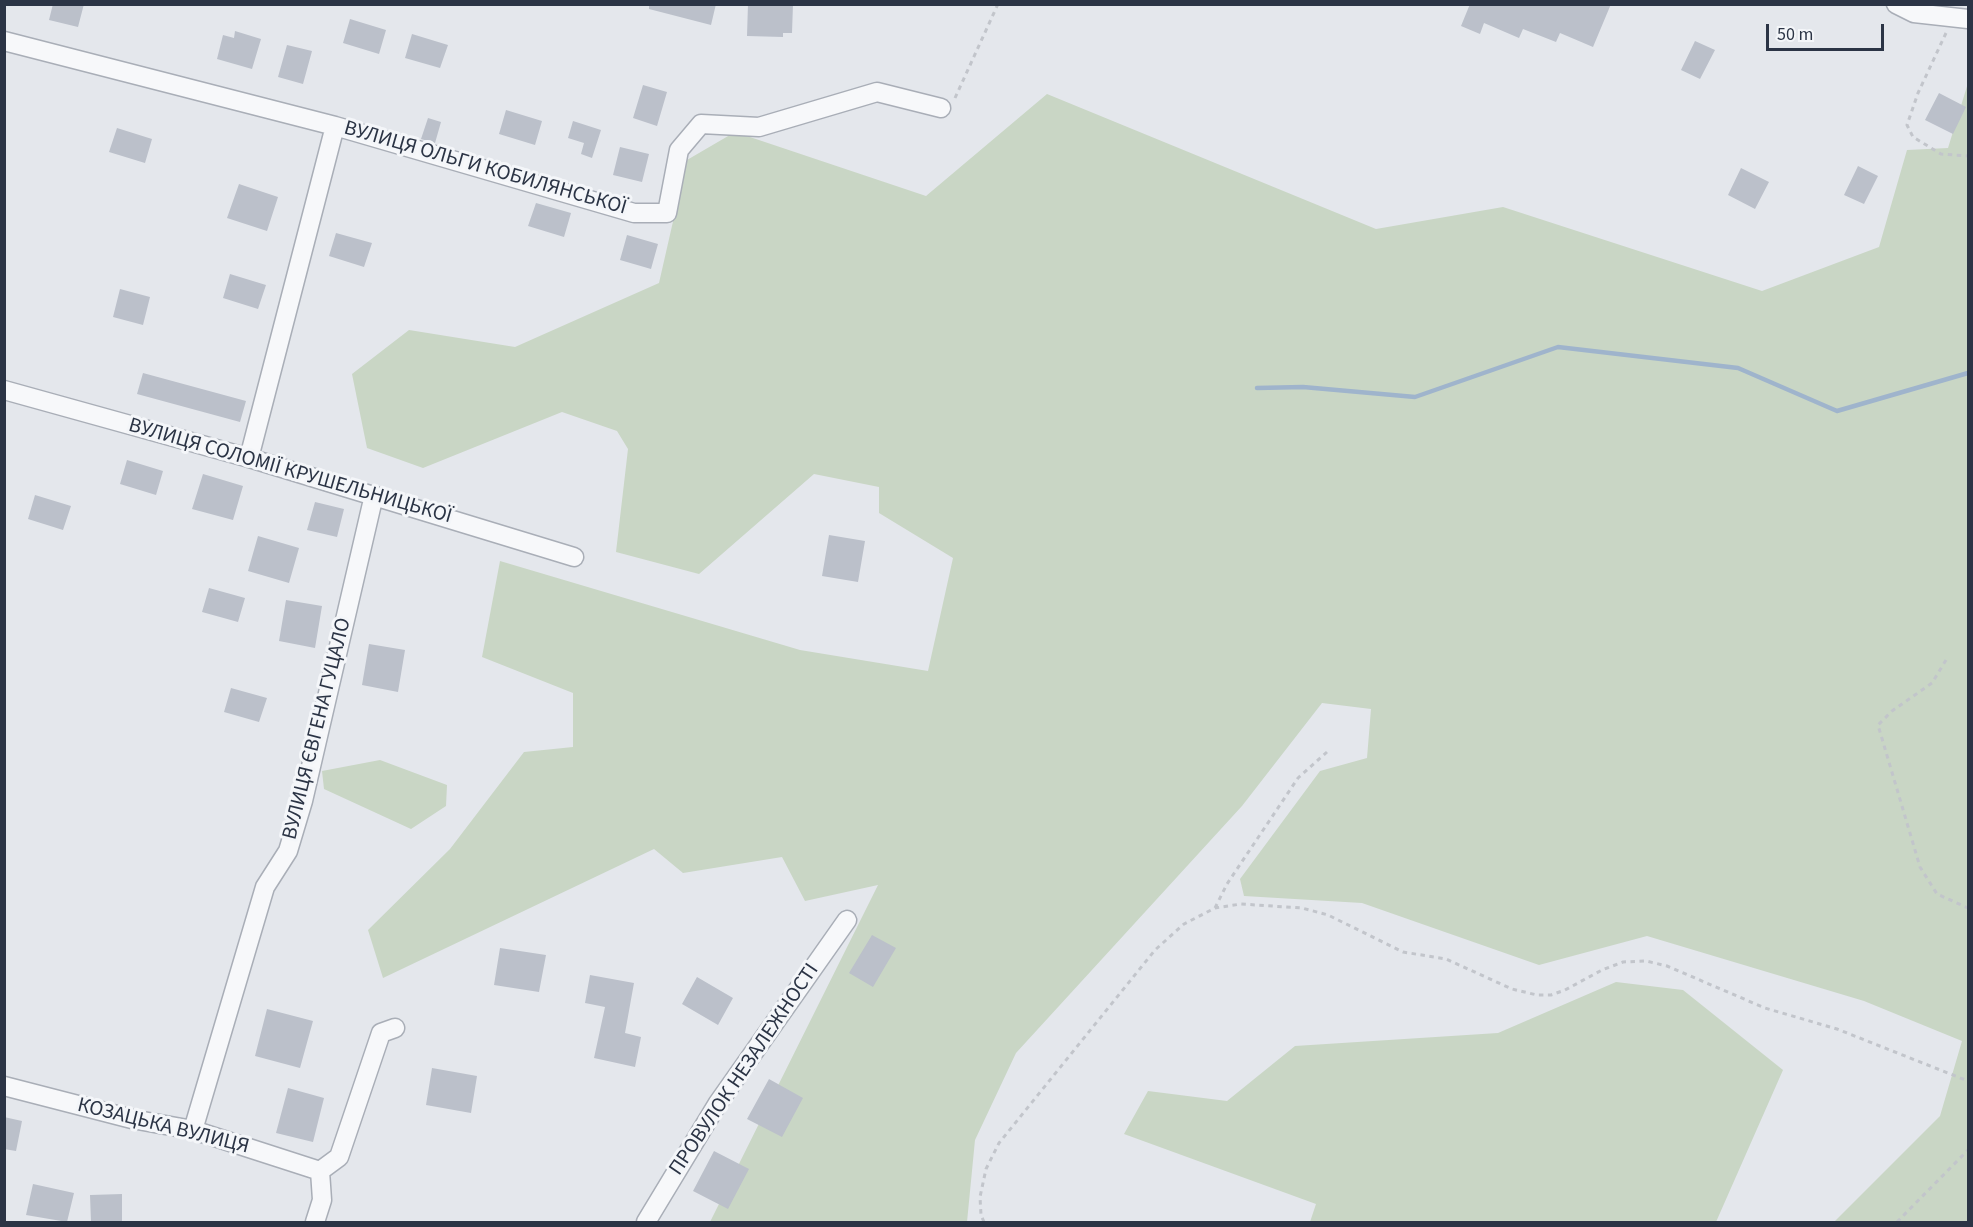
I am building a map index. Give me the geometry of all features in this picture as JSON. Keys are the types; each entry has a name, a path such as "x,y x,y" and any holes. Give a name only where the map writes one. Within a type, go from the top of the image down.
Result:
{"street":[{"path":"1896,4 1914,13 1961,19"},
{"name":"ВУЛИЦЯ ОЛЬГИ КОБИЛЯНСЬКОЇ","path":"4,41 334,126 634,213 667,213 679,150 701,124 759,127 877,92 941,108"},
{"path":"249,458 334,126"},
{"name":"ВУЛИЦЯ СОЛОМІЇ КРУШЕЛЬНИЦЬКОЇ","path":"4,390 249,458 574,557"},
{"name":"ВУЛИЦЯ ЄВГЕНА ГУЦАЛО","path":"193,1130 265,887 288,851 303,801 374,495"},
{"name":"ПРОВУЛОК НЕЗАЛЕЖНОСТІ","path":"646,1222 718,1103 847,920"},
{"path":"315,1222 322,1200 320,1171 339,1157 381,1033 395,1028"},
{"name":"КОЗАЦЬКА ВУЛИЦЯ","path":"4,1086 132,1119 193,1130 320,1171"}],"path":[{"path":"941,108 956,98 998,4"},
{"path":"1961,19 1918,93 1907,125 1913,137 1941,154 1968,156"},
{"path":"1946,660 1932,683 1892,711 1878,725 1920,867 1937,894 1968,908"},
{"path":"1215,908 1227,885 1298,778 1327,752"},
{"path":"984,1222 981,1215 980,1197 986,1169 999,1143 1155,950 1184,924 1215,908 1241,904 1302,908 1357,928 1402,952 1446,959 1512,989 1537,995 1551,995 1565,990 1602,970 1623,962 1646,961 1667,966 1766,1008 1837,1029 1968,1081"},
{"path":"1897,1222 1968,1150"}],"green space":[{"path":"1968,83 1968,1222 1834,1222 1940,1116 1962,1041 1864,1001 1647,936 1539,965 1362,903 1244,896 1240,879 1320,771 1367,758 1371,709 1322,703 1242,806 1016,1053 975,1140 967,1222 710,1222 878,885 805,901 782,857 683,873 654,849 383,978 368,930 450,849 524,752 573,747 573,693 482,657 500,561 800,650 928,671 953,558 879,513 879,487 814,474 699,574 616,552 628,449 617,431 562,412 423,468 367,448 352,374 409,330 515,347 659,283 687,160 735,132 926,196 1047,94 1376,229 1503,207 1762,291 1879,247 1907,150 1948,148"},
{"path":"380,760 447,785 446,806 411,829 324,789 322,771"},
{"path":"1616,982 1683,990 1783,1070 1716,1222 1310,1222 1316,1204 1124,1134 1148,1091 1227,1101 1295,1046 1498,1033"}],"building":[{"path":"53,4 84,4 78,27 49,20"},
{"path":"649,4 716,4 711,25 649,9"},
{"path":"748,4 793,4 792,33 783,33 783,37 747,36"},
{"path":"1470,4 1611,4 1593,47 1560,33 1556,42 1523,29 1519,38 1484,23 1480,34 1461,26"},
{"path":"350,19 386,30 379,54 343,43"},
{"path":"235,31 261,39 252,69 217,59 223,35 234,38"},
{"path":"412,34 448,45 440,68 405,58"},
{"path":"1695,41 1715,50 1700,79 1681,70"},
{"path":"287,45 312,51 303,84 278,77"},
{"path":"643,85 667,92 657,126 633,118"},
{"path":"1939,93 1966,107 1953,134 1925,120"},
{"path":"506,110 542,121 535,145 499,134"},
{"path":"428,118 441,122 435,143 421,139"},
{"path":"573,121 601,130 592,158 581,154 584,143 568,138"},
{"path":"117,128 152,139 145,163 109,152"},
{"path":"620,147 649,154 642,182 613,175"},
{"path":"1858,166 1878,176 1864,204 1844,195"},
{"path":"1741,168 1769,182 1755,209 1728,195"},
{"path":"239,184 278,197 267,231 227,218"},
{"path":"536,203 571,213 564,237 528,226"},
{"path":"336,233 372,243 364,267 329,256"},
{"path":"627,235 658,244 651,269 620,260"},
{"path":"230,274 266,285 258,309 223,298"},
{"path":"120,289 150,297 143,325 113,317"},
{"path":"143,373 246,401 240,422 137,394"},
{"path":"127,460 163,471 156,495 120,484"},
{"path":"203,474 243,486 233,520 192,509"},
{"path":"35,495 71,506 63,530 28,519"},
{"path":"315,502 344,509 337,537 307,530"},
{"path":"829,535 865,541 858,582 822,576"},
{"path":"258,536 299,548 289,583 248,571"},
{"path":"209,588 245,598 238,622 202,612"},
{"path":"286,600 322,606 315,648 279,641"},
{"path":"369,644 405,650 398,692 362,685"},
{"path":"231,688 267,698 259,722 224,712"},
{"path":"872,935 896,948 873,987 849,973"},
{"path":"500,948 546,955 539,992 494,985"},
{"path":"590,975 634,983 625,1033 641,1037 635,1067 594,1058 605,1007 585,1003"},
{"path":"697,977 733,998 718,1025 682,1004"},
{"path":"267,1009 313,1021 300,1068 255,1056"},
{"path":"432,1068 477,1076 471,1113 426,1105"},
{"path":"769,1079 803,1098 782,1137 747,1119"},
{"path":"288,1088 324,1098 313,1142 276,1133"},
{"path":"4,1117 22,1121 16,1151 4,1149"},
{"path":"714,1151 749,1169 728,1209 693,1191"},
{"path":"33,1184 74,1193 67,1222 26,1215"},
{"path":"122,1194 122,1222 91,1222 90,1195"}],"waterway":[{"path":"1257,388 1303,387 1415,397 1558,347 1738,368 1837,411 1968,373"}]}
